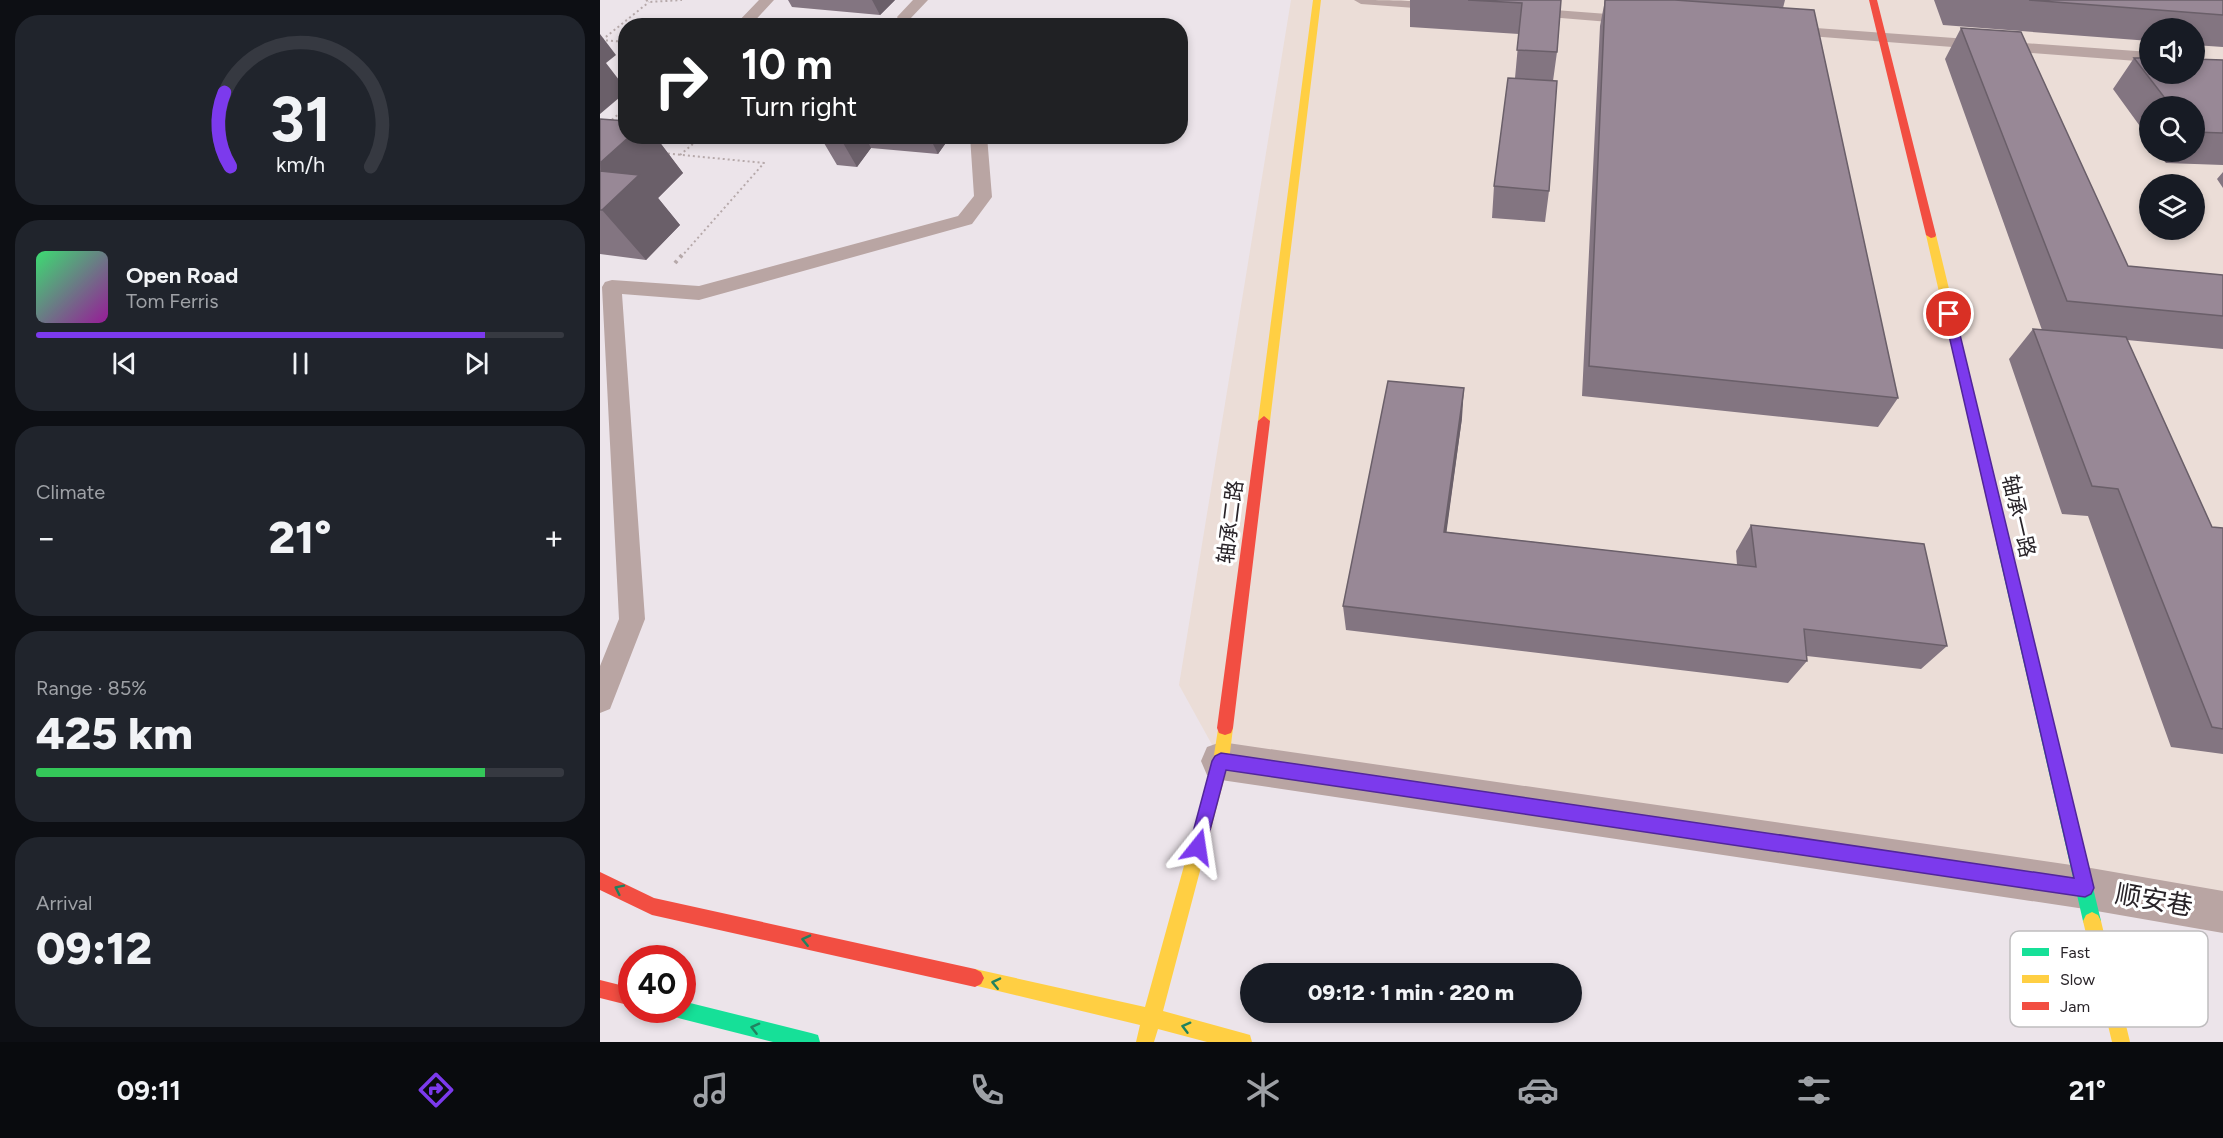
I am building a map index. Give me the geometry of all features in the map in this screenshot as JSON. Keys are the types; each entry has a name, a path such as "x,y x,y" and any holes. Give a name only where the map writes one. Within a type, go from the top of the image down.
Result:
{"street":[{"name":"轴承二路","path":"1146,1042 1221,761 1317,0"},
{"name":"轴承一路","path":"1873,0 1884,38 2095,931"},
{"name":"顺安巷","path":"1221,761 2085,888 2223,912"},
{"path":"600,880 652,906 1152,1018 1243,1042"},
{"path":"600,989 618,994"},
{"path":"696,1013 812,1042"},
{"name":"轴承一路","path":"2118,1027 2121,1042"}],"lane":[{"path":"749,18 767,0"},
{"path":"904,17 921,0"},
{"path":"1361,0 1456,7"},
{"path":"1516,11 1647,21"},
{"path":"1777,30 2139,56"},
{"path":"600,700 632,619 612,287 699,293 966,220 983,197 979,144"}],"path":[{"path":"628,18 648,1 682,0"},
{"path":"601,40 618,26"},
{"path":"601,40 618,41"},
{"path":"600,130 618,115"},
{"path":"680,155 693,144"},
{"path":"651,290 765,163 657,153"}],"shaded area":[{"path":"1291,0 2223,0 2223,921 1221,761 1179,685"}],"building":[{"path":"1468,0 1561,0 1557,52 1517,50 1522,3"},
{"path":"1605,0 1675,0 1814,10 1898,398 1589,366"},
{"path":"2029,0 2223,0 2223,15"},
{"path":"1961,28 2021,32 2128,266 2223,275 2223,316 2067,301"},
{"path":"2205,59 2223,60 2223,133 2205,132 2205,96 2163,96 2154,84 2205,84"},
{"path":"1508,78 1557,81 1549,191 1494,186"},
{"path":"600,119 618,120 618,144 621,144 600,163"},
{"path":"600,171 639,175 600,210"},
{"path":"2033,329 2126,337 2212,527 2223,528 2223,729 2212,727 2118,489 2092,486"},
{"path":"1388,381 1464,388 1444,532 1756,567 1751,525 1924,544 1947,646 1804,629 1807,661 1343,606"}],"traffic: fast":[{"path":"2003,542 2092,921"},
{"path":"696,1013 811,1042"}],"traffic: slow":[{"path":"1264,421 1317,0"},
{"path":"1931,235 2003,542"},
{"path":"1145,1042 1221,761 1225,728"},
{"path":"2092,921 2094,931"},
{"path":"975,978 1152,1018 1243,1042"},
{"path":"2117,1027 2121,1042"}],"traffic: jam":[{"path":"1873,0 1931,235"},
{"path":"1225,728 1264,421"},
{"path":"600,881 652,906 975,978"},
{"path":"600,989 618,994"}],"route":[{"path":"1198,847 1221,761 2085,888 1949,314"}]}
